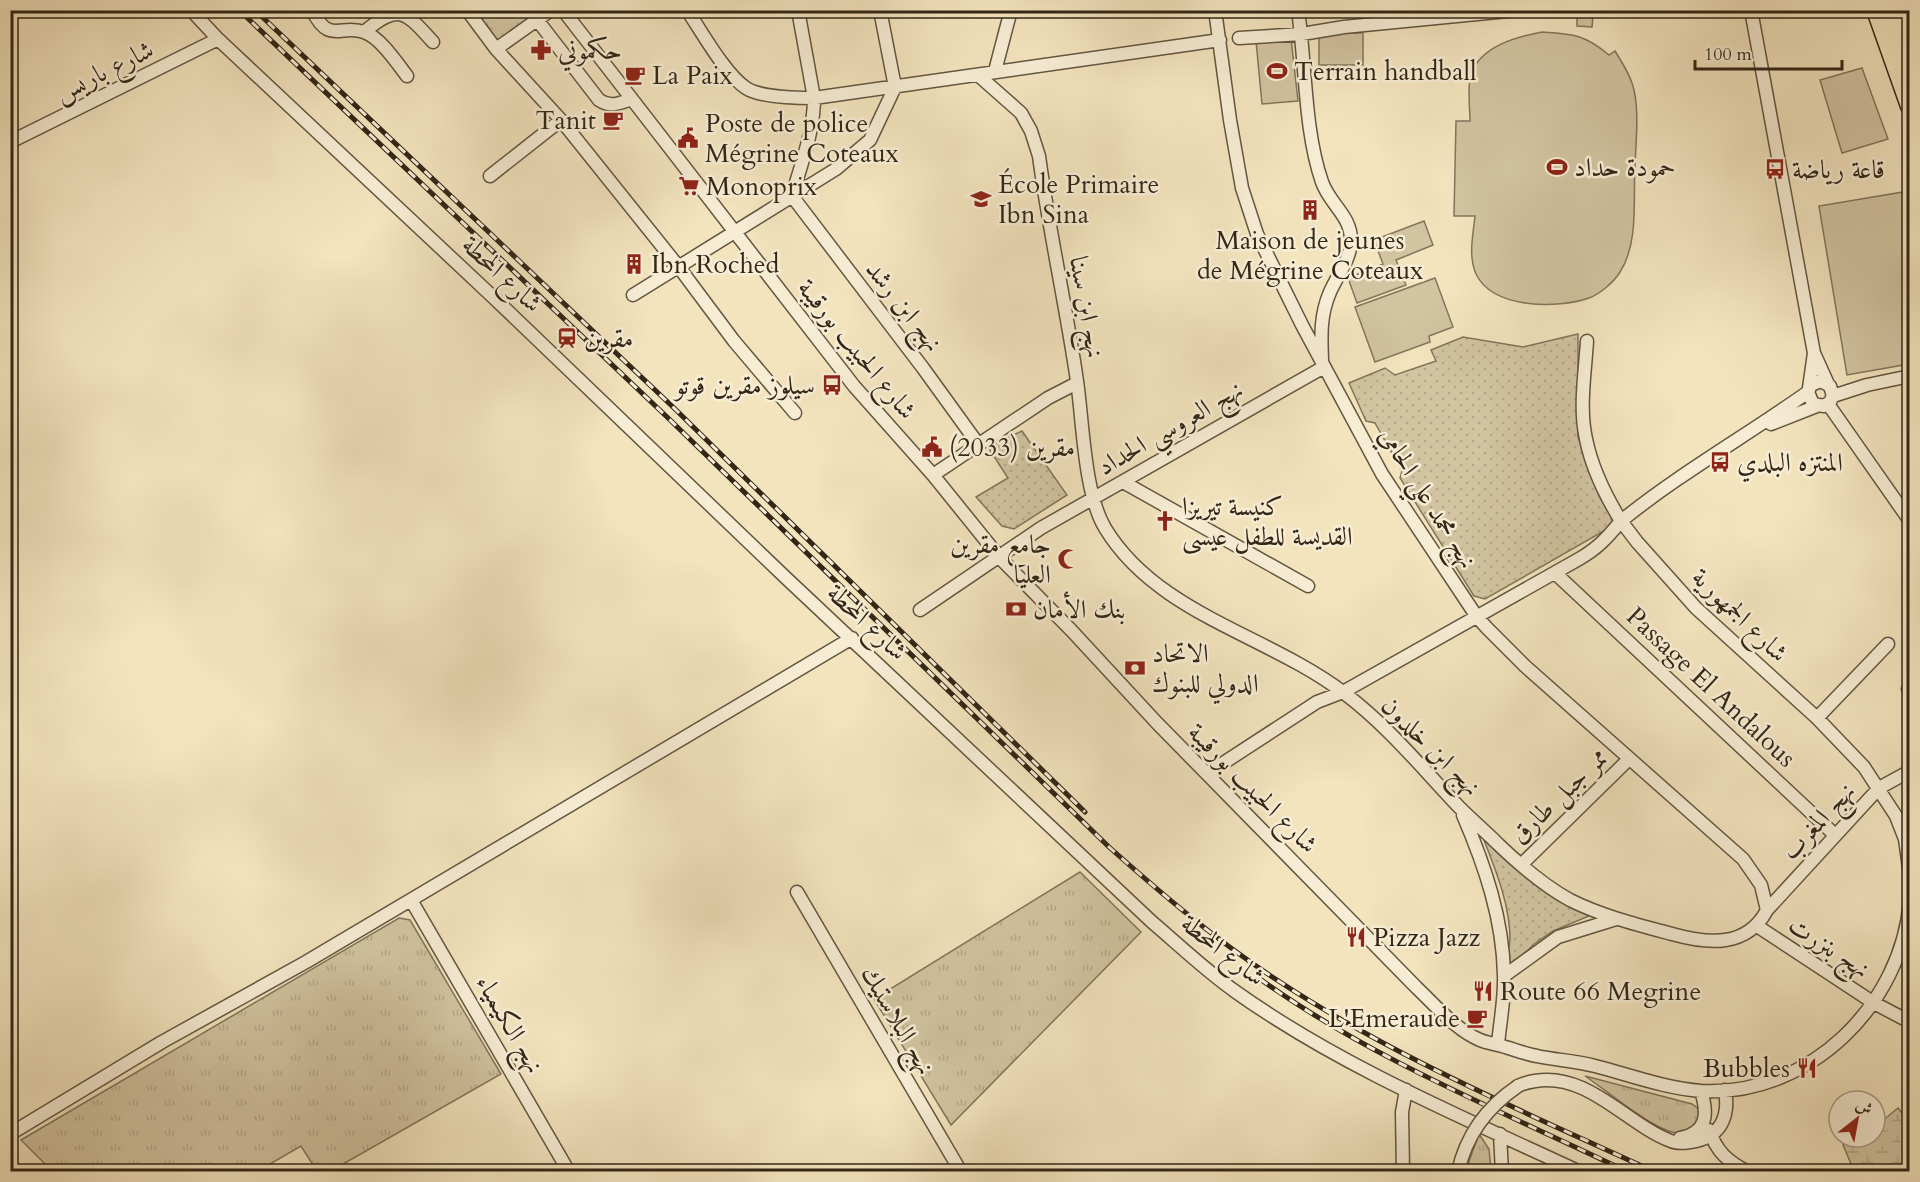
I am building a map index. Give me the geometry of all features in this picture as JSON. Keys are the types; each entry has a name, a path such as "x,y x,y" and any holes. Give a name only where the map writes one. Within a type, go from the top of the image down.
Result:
{"highway":[{"path":"1875,10 1910,106"},
{"path":"1889,10 1910,64"}],"street":[{"name":"شارع المحطة","path":"191,10 218,39 502,305 1152,922 1210,972 1292,1028 1406,1090 1580,1172"},
{"path":"312,10 320,24 334,33 364,32 388,14 401,14 413,20 434,42"},
{"path":"467,10 496,49 561,120 678,266 734,341 795,413"},
{"path":"496,49 551,10"},
{"name":"شارع الحبيب بورقيبة","path":"563,10 854,386 933,474 1000,558 1071,630 1157,723 1447,1017 1480,1040 1498,1044"},
{"path":"687,10 731,74 747,89 791,98 814,98 1220,40"},
{"path":"792,196 813,123 814,98 798,10"},
{"path":"633,295 836,169 870,140 895,87 880,10"},
{"path":"995,71 1011,10"},
{"name":"نهج محمد علي الحامي","path":"1215,10 1242,188 1257,234 1323,365 1382,474 1477,617 1525,666 1743,859 1761,885 1767,910"},
{"path":"1298,10 1312,146 1327,194 1343,213 1350,227 1351,244 1347,258 1329,294 1320,324 1323,365"},
{"path":"1239,38 1302,34 1344,27 1518,10"},
{"path":"1751,10 1814,353 1827,395"},
{"path":"538,21 599,100 606,105 614,105 632,99"},
{"path":"364,32 380,43 408,76"},
{"name":"شارع باريس","path":"10,142 218,39"},
{"name":"نهج ابن سينا","path":"978,75 1021,113 1039,156 1094,497"},
{"path":"490,176 561,120"},
{"name":"نهج ابن رشد","path":"792,196 978,444"},
{"name":"شارع الجمهورية","path":"1587,341 1583,409 1586,438 1604,494 1637,543 1696,608 1817,718 1864,767 1896,816 1905,839 1910,875"},
{"path":"1814,353 1809,390 1810,401 1910,376"},
{"name":"نهج العروسي الحداد","path":"920,610 1000,558 1041,528 1323,365"},
{"path":"1208,773 1317,702 1343,692 1599,547 1621,521 1652,496 1754,430 1809,390 1816,382 1910,520"},
{"path":"933,474 1048,398 1077,383"},
{"path":"1754,430 1827,395"},
{"path":"1123,482 1308,586"},
{"name":"نهج ابن خلدون","path":"1094,497 1103,524 1120,550 1139,570 1170,594 1298,664 1343,692 1416,759 1461,809 1521,865 1570,900 1616,919 1687,939 1710,942 1732,940 1757,926 1767,910"},
{"name":"Passage El Andalous","path":"1555,573 1835,835"},
{"path":"10,1134 162,1042 306,962 852,638"},
{"path":"1817,718 1888,644"},
{"name":"ممر جبل طارق","path":"1521,865 1629,759"},
{"name":"نهج المغرب","path":"1767,910 1879,788 1910,771"},
{"path":"1461,809 1481,856 1490,885 1499,932 1504,976 1498,1044 1535,1056 1593,1066 1664,1085 1701,1091 1725,1090 1767,1083 1796,1070 1828,1050 1851,1030 1874,1004 1893,971 1906,941 1910,900"},
{"name":"نهج البلاستيك","path":"797,892 960,1172"},
{"name":"نهج الكيمياء","path":"411,900 569,1172"},
{"path":"1504,976 1558,937 1616,919"},
{"name":"نهج بنزرت","path":"1757,926 1874,1004 1910,1022"},
{"path":"1458,1172 1471,1134 1481,1118 1505,1095 1523,1083 1547,1079 1566,1081 1585,1089 1642,1126 1674,1143 1697,1141 1711,1136 1720,1127 1726,1114 1725,1090"},
{"path":"1403,1172 1402,1112 1406,1090"},
{"path":"1656,1134 1675,1139 1687,1137 1696,1131 1702,1125 1705,1117 1706,1107 1701,1091"},
{"path":"1705,1117 1716,1148 1733,1164 1748,1172"},
{"path":"1500,1134 1502,1172"}],"green space":[{"path":"473,11 543,11 502,48"},
{"path":"1577,15 1593,16 1592,27 1577,26"},
{"path":"1542,32 1578,36 1609,55 1615,51 1632,83 1636,102 1634,220 1626,260 1614,280 1602,291 1589,298 1560,304 1511,300 1484,286 1476,274 1472,260 1475,216 1454,216 1456,121 1470,121 1471,74 1483,56 1500,44"},
{"path":"1319,33 1363,33 1363,65 1319,65"},
{"name":"Terrain handball","path":"1291,38 1298,101 1262,104 1256,41"},
{"path":"1862,68 1888,139 1842,153 1820,80"},
{"path":"1909,191 1909,364 1847,375 1819,206"},
{"path":"1424,221 1433,245 1396,260 1406,285 1357,303 1348,278 1383,264 1374,240"},
{"path":"1435,278 1453,327 1429,336 1430,342 1375,362 1355,307"},
{"path":"1578,334 1578,437 1599,496 1616,524 1485,599 1474,596 1400,478 1402,471 1375,423 1366,421 1349,383 1385,368 1395,375 1436,361 1431,350 1463,337 1523,347"},
{"path":"1022,431 1067,495 1014,529 1002,526 976,497 1008,478 988,447"},
{"path":"1484,840 1534,882 1589,916 1553,931 1534,944 1504,976 1510,939 1508,914"},
{"path":"1080,872 1141,932 951,1125 874,999"},
{"path":"399,918 410,920 501,1074 331,1171 317,1171 301,1146 258,1171 52,1171 21,1140"},
{"path":"1585,1076 1692,1104 1700,1110 1701,1117 1693,1130 1681,1133 1669,1131 1631,1110"},
{"path":"1898,1108 1909,1122 1909,1171 1854,1171 1845,1149 1887,1149 1887,1117"},
{"path":"1479,1134 1489,1149 1491,1171 1465,1172"}],"railway":[{"path":"239,10 666,416 1109,847 1191,917 1233,950 1277,980 1368,1035 1510,1106 1655,1172"},
{"path":"255,10 674,408 1085,812"},
{"path":"1260,979 1303,1008 1393,1060 1628,1172"}],"place":[{"name":"حكموني","path":"541,50"},
{"name":"Terrain handball","path":"1277,71"},
{"name":"La Paix","path":"635,75"},
{"name":"Tanit","path":"613,120"},
{"name":"Poste de police Mégrine Coteaux","path":"688,138"},
{"name":"حمودة حداد","path":"1557,167"},
{"name":"قاعة رياضة","path":"1775,169"},
{"name":"Monoprix","path":"689,186"},
{"name":"École Primaire Ibn Sina","path":"981,199"},
{"name":"Maison de jeunes de Mégrine Coteaux","path":"1310,210"},
{"name":"Ibn Roched","path":"634,264"},
{"name":"مقرين","path":"567,338"},
{"name":"سيلوز مقرين قوتو","path":"832,385"},
{"name":"مقرين (2033)","path":"932,447"},
{"name":"المنتزه البلدي","path":"1720,462"},
{"name":"كنيسة تيريزا القديسة للطفل عيسى","path":"1165,521"},
{"name":"جامع مقرين العليا","path":"1068,559"},
{"name":"بنك الأمان","path":"1016,609"},
{"name":"الاتحاد الدولي للبنوك","path":"1135,668"},
{"name":"Pizza Jazz","path":"1356,937"},
{"name":"Route 66 Megrine","path":"1483,991"},
{"name":"L'Emeraude","path":"1477,1018"},
{"name":"Bubbles","path":"1807,1068"}]}
